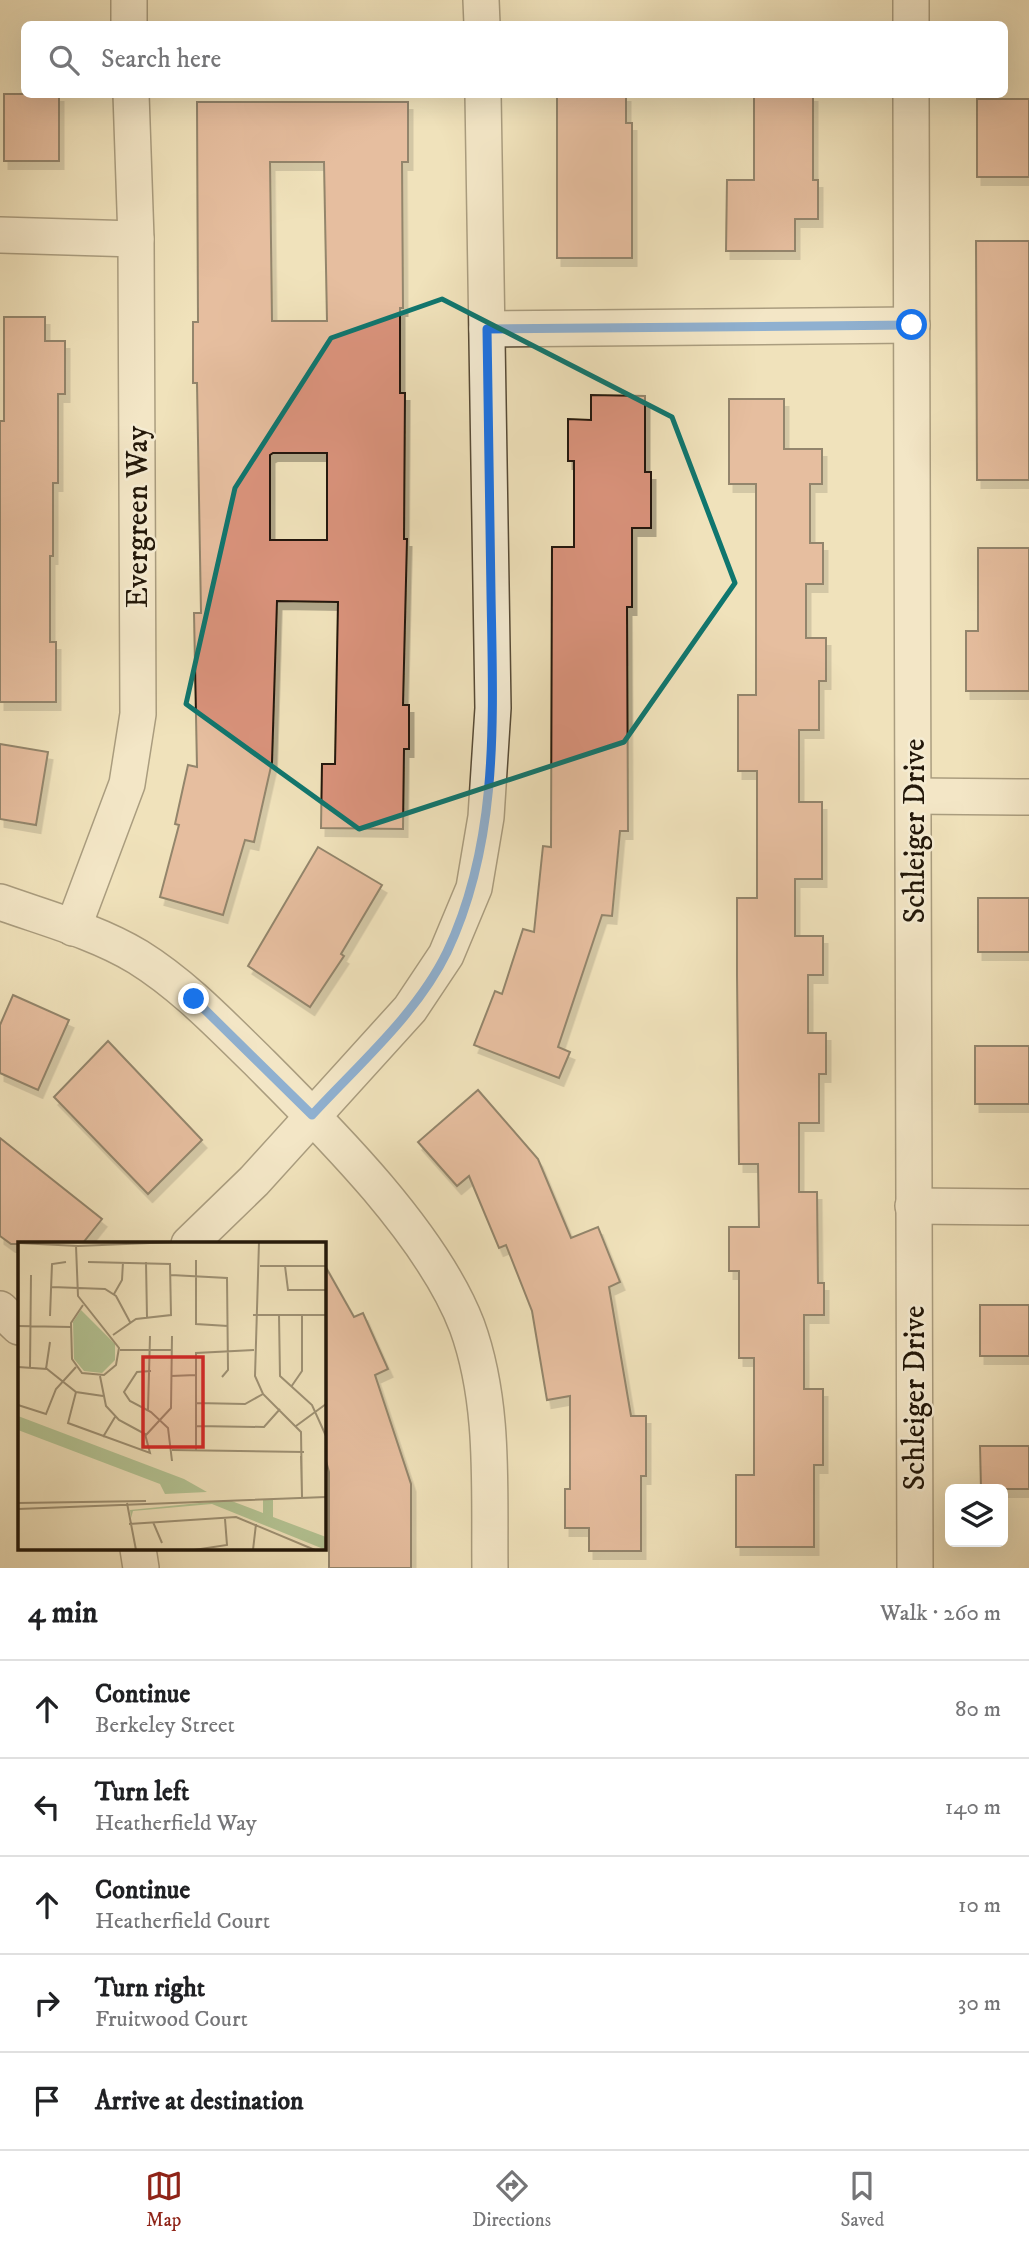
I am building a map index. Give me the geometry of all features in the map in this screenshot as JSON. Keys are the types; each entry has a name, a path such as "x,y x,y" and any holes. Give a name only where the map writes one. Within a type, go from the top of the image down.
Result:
{"street":[{"path":"129,0 129,21"},
{"path":"481,0 482,21"},
{"path":"911,0 911,21"},
{"name":"Evergreen Way","path":"73,928 127,784 138,714 136,239 131,98"},
{"path":"191,1242 254,1181 410,1009 446,955 474,888 486,817 493,708 483,98"},
{"name":"Schleiger Drive","path":"911,98 915,1568"},
{"path":"0,235 136,239"},
{"path":"487,329 912,325"},
{"path":"914,796 1029,797"},
{"path":"0,902 73,928 137,957 194,999 312,1115 423,1244 467,1326 487,1409 490,1568"},
{"path":"913,1206 1029,1207"},
{"path":"0,1309 18,1326"},
{"path":"138,1550 141,1568"}],"highlighted area":[{"path":"442,299 672,417 735,583 624,742 359,829 186,704 235,488 331,338"}],"building":[{"path":"4,94 21,94 21,98 59,98 59,161 4,161"},
{"path":"557,98 626,98 626,123 632,123 632,258 557,258"},
{"path":"754,98 813,98 813,180 818,180 818,219 795,219 795,251 726,251 727,180 754,180"},
{"path":"977,99 1029,99 1029,177 977,177"},
{"path":"197,102 408,102 408,162 402,162 403,308 400,308 400,393 405,393 404,539 407,539 403,705 409,705 409,749 404,749 403,829 321,828 322,764 335,764 338,602 277,601 272,762 254,842 245,840 223,915 160,897 179,825 175,824 188,765 197,767 194,613 201,613 197,383 193,383 193,322 198,322","holes":["270,162 324,162 327,321 272,321","327,453 327,540 270,540 270,455"]},
{"path":"976,241 1029,241 1029,480 977,480"},
{"path":"4,317 45,317 45,341 65,341 65,394 58,394 58,483 53,483 53,556 50,556 50,642 56,642 56,702 0,702 0,421 4,421"},
{"path":"591,395 645,396 645,472 651,472 651,528 632,528 632,607 627,607 628,831 620,831 612,916 602,915 558,1047 570,1052 559,1078 474,1045 495,991 502,994 523,929 534,932 543,846 551,847 552,547 574,547 574,461 568,461 568,419 591,420"},
{"path":"729,399 784,399 784,449 822,449 822,484 810,484 810,543 823,543 823,584 806,584 806,638 826,638 826,681 819,681 819,730 799,730 799,802 822,802 822,879 795,879 795,936 823,936 823,975 808,975 808,1033 826,1033 826,1074 819,1074 819,1123 799,1123 799,1192 817,1192 818,1283 824,1283 824,1315 804,1315 804,1389 823,1389 823,1465 814,1465 814,1547 736,1547 736,1475 754,1475 754,1358 739,1358 739,1271 729,1271 729,1227 759,1227 758,1164 739,1164 737,975 737,898 757,898 757,771 738,771 738,695 756,695 756,484 729,484"},
{"path":"978,548 1029,548 1029,691 966,691 966,631 978,631"},
{"path":"0,744 48,752 36,825 0,819"},
{"path":"318,847 382,885 341,954 344,956 310,1007 248,966"},
{"path":"978,898 1029,898 1029,952 978,952"},
{"path":"13,995 69,1020 38,1090 0,1073 0,1025"},
{"path":"108,1041 202,1140 148,1194 54,1097"},
{"path":"975,1046 1029,1046 1029,1104 975,1104"},
{"path":"478,1090 538,1159 571,1238 598,1227 620,1282 609,1287 631,1416 646,1416 646,1476 641,1476 641,1551 589,1551 589,1528 565,1528 565,1489 570,1489 570,1396 547,1400 532,1311 506,1245 499,1248 469,1176 457,1186 418,1142"},
{"path":"0,1138 102,1219 84,1242 11,1244 0,1236"},
{"path":"326,1268 354,1317 363,1313 388,1369 375,1375 411,1484 411,1568 329,1568 329,1472 326,1461"},
{"path":"980,1305 1029,1305 1029,1356 980,1356"},
{"path":"980,1446 1029,1446 1029,1489 1008,1489 1008,1484 981,1484"}],"route":[{"path":"194,999 312,1115 410,1009 446,955 474,888 486,817 493,708 487,329 912,325"}]}
